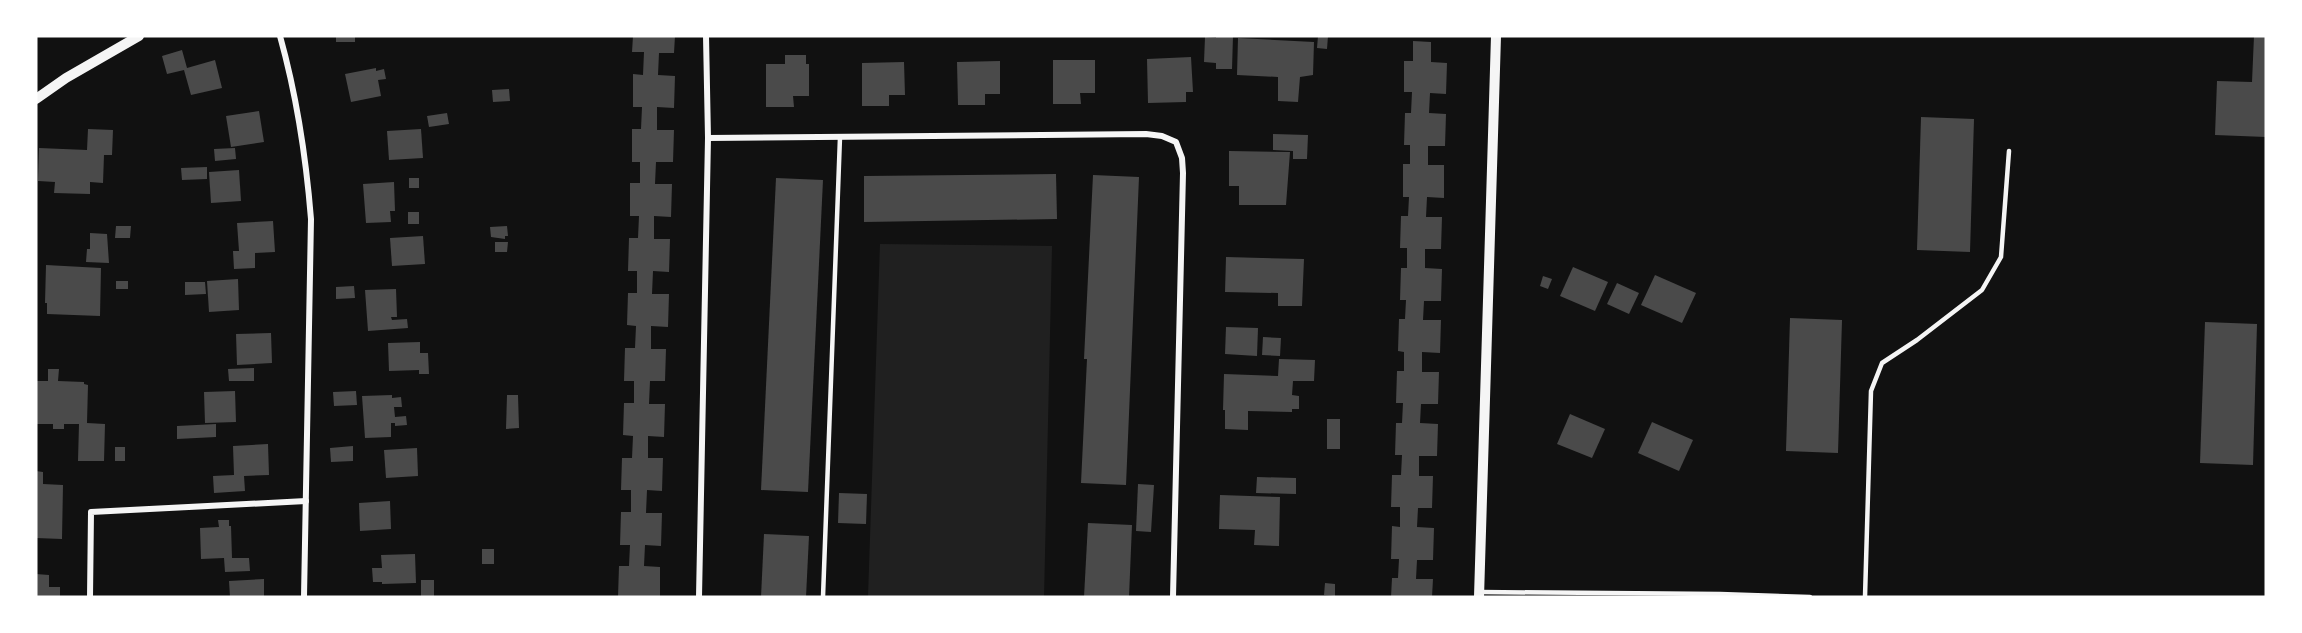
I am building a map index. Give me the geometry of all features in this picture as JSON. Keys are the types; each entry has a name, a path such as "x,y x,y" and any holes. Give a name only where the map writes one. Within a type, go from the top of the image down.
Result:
{"street":[{"path":"36,99 75,73 139,36"},
{"path":"280,36 299,113 310,219 304,597"},
{"path":"699,597 708,138 706,36"},
{"path":"1479,595 1496,36"},
{"path":"708,138 1146,134 1162,136 1176,142 1182,158 1183,173 1173,597"},
{"path":"90,597 91,512 306,501"}],"lane":[{"path":"824,597 840,137"},
{"path":"1865,597 1871,392 1882,363 1917,340 1982,290 2001,257 2009,151"},
{"path":"1479,595 1810,597"}],"shaded area":[{"path":"880,244 1052,246 1044,597 868,597"}],"building":[{"path":"336,36 355,36 355,42 336,42"},
{"path":"633,36 675,36 674,53 659,53 658,75 675,76 674,108 657,107 657,130 674,130 673,162 656,162 655,184 672,184 671,217 654,216 654,239 670,239 669,272 653,271 652,294 669,294 668,327 651,326 651,349 666,349 665,381 650,381 649,404 665,404 664,437 648,436 648,458 663,458 662,491 647,490 646,513 662,513 661,546 645,545 644,566 660,567 660,597 618,597 619,566 629,566 630,545 620,545 621,512 631,512 631,490 621,490 622,458 632,458 633,436 623,435 624,403 634,403 634,381 624,381 625,348 635,348 636,326 627,325 628,293 637,293 637,271 628,271 629,238 638,238 639,216 630,216 630,183 640,183 640,162 632,162 632,129 641,129 642,107 633,107 633,74 643,75 644,52 632,52"},
{"path":"1216,36 1233,36 1232,69 1216,69 1216,63 1204,62 1205,37 1216,38"},
{"path":"1318,36 1328,36 1327,49 1317,48"},
{"path":"2254,36 2266,36 2266,137 2215,135 2217,81 2252,82"},
{"path":"1238,38 1314,42 1313,75 1300,77 1298,102 1278,101 1278,77 1237,75"},
{"path":"1413,41 1431,42 1431,62 1447,63 1446,94 1430,93 1429,113 1446,114 1445,146 1428,146 1428,165 1444,165 1444,198 1427,197 1426,217 1442,217 1441,249 1425,249 1425,268 1442,269 1441,301 1424,301 1423,320 1441,320 1440,353 1422,352 1422,372 1439,372 1438,404 1421,404 1420,423 1438,424 1437,456 1419,456 1419,476 1433,476 1432,508 1418,508 1417,527 1434,528 1433,560 1417,560 1416,579 1433,579 1432,597 1391,597 1392,578 1398,578 1399,559 1391,559 1392,526 1400,527 1400,507 1391,507 1392,475 1401,475 1402,455 1395,455 1396,423 1402,423 1403,403 1396,403 1397,371 1404,371 1404,352 1398,351 1399,319 1405,319 1406,300 1400,300 1401,268 1407,268 1407,248 1400,248 1401,216 1408,216 1409,197 1403,197 1403,164 1410,164 1410,145 1404,145 1405,113 1411,113 1412,92 1404,92 1404,61 1413,61"},
{"path":"182,50 187,68 215,60 222,88 191,95 184,70 167,74 162,56"},
{"path":"785,55 806,55 806,64 809,64 809,96 793,96 794,107 766,107 766,64 785,64"},
{"path":"1191,57 1193,92 1186,92 1186,102 1148,103 1147,59"},
{"path":"1053,60 1095,60 1095,93 1080,93 1081,104 1053,104"},
{"path":"1000,61 1000,94 985,94 985,105 958,105 957,62"},
{"path":"904,62 905,95 889,95 889,106 862,106 862,63"},
{"path":"376,68 376,71 384,69 386,79 378,80 381,96 351,102 345,74"},
{"path":"509,89 510,101 493,102 492,90"},
{"path":"259,111 264,142 231,147 226,116"},
{"path":"447,113 449,124 429,127 427,116"},
{"path":"1921,117 1974,119 1970,252 1917,250"},
{"path":"88,129 113,130 112,155 104,155 103,183 90,182 90,194 54,193 55,182 38,181 39,148 87,150"},
{"path":"421,129 423,158 389,160 387,131"},
{"path":"1273,134 1308,135 1307,159 1293,159 1293,151 1273,150"},
{"path":"235,148 236,159 215,161 214,149"},
{"path":"1229,151 1290,152 1286,205 1239,205 1239,186 1229,186"},
{"path":"207,167 207,179 182,180 181,168"},
{"path":"239,170 241,201 211,203 209,172"},
{"path":"1056,174 1057,219 864,222 864,176"},
{"path":"1093,175 1139,177 1126,485 1081,483 1087,359 1084,359"},
{"path":"409,178 419,178 419,188 409,188"},
{"path":"776,178 823,180 808,492 761,490"},
{"path":"394,182 395,211 390,211 391,222 366,223 363,184"},
{"path":"408,212 419,212 419,224 408,224"},
{"path":"273,221 275,252 255,253 255,268 234,269 233,251 239,251 237,223"},
{"path":"116,226 131,226 130,238 115,238"},
{"path":"507,226 508,236 505,236 505,239 491,237 490,227"},
{"path":"90,233 107,234 109,263 86,262 87,249 90,249"},
{"path":"423,236 425,264 392,266 390,238"},
{"path":"495,242 508,242 507,252 495,252"},
{"path":"1226,257 1304,259 1302,306 1278,306 1278,293 1225,292"},
{"path":"46,265 101,268 100,316 47,314"},
{"path":"1573,267 1608,282 1595,311 1560,296"},
{"path":"1655,275 1696,293 1682,323 1641,305"},
{"path":"1543,276 1552,279 1548,289 1540,286"},
{"path":"238,279 239,310 209,312 207,281"},
{"path":"116,281 128,281 128,289 116,289"},
{"path":"185,282 205,282 206,294 185,295"},
{"path":"1617,283 1639,293 1629,314 1607,304"},
{"path":"354,286 355,298 336,299 336,287"},
{"path":"396,289 397,317 391,317 392,320 407,319 408,328 368,331 365,290"},
{"path":"1790,318 1842,320 1838,453 1786,451"},
{"path":"2205,322 2257,324 2253,465 2200,463"},
{"path":"1226,327 1258,328 1257,356 1225,354"},
{"path":"271,333 272,363 237,365 236,334"},
{"path":"1263,337 1281,338 1280,356 1262,355"},
{"path":"420,342 420,353 428,353 429,374 419,374 419,370 389,371 388,343"},
{"path":"1279,359 1315,360 1314,381 1293,381 1292,395 1299,396 1299,409 1292,409 1292,412 1248,411 1248,430 1225,429 1224,374 1278,376"},
{"path":"254,368 254,381 229,381 228,369"},
{"path":"48,369 59,369 58,381 84,382 88,385 87,423 105,424 104,461 78,461 79,424 64,424 64,429 53,429 53,424 36,424 36,381 48,381"},
{"path":"235,391 236,422 205,423 204,392"},
{"path":"356,391 357,405 334,406 333,392"},
{"path":"392,395 392,398 401,397 402,407 394,407 395,417 406,416 407,425 395,426 395,423 391,423 391,437 365,438 362,396"},
{"path":"507,395 518,395 519,428 506,429"},
{"path":"1570,414 1605,429 1592,458 1557,444"},
{"path":"1327,419 1340,419 1340,449 1327,449"},
{"path":"1652,422 1693,440 1679,471 1638,453"},
{"path":"216,424 216,437 177,439 177,426"},
{"path":"268,444 269,475 244,476 245,491 214,493 213,476 234,475 233,446"},
{"path":"353,446 353,461 331,462 330,448"},
{"path":"115,447 125,447 125,461 115,461"},
{"path":"417,448 418,476 386,478 384,450"},
{"path":"36,471 43,472 43,484 63,485 62,539 36,538"},
{"path":"1257,477 1296,478 1296,494 1256,493"},
{"path":"1138,484 1154,485 1151,532 1136,531"},
{"path":"839,493 867,494 866,524 838,523"},
{"path":"1220,495 1280,497 1279,546 1254,545 1255,530 1219,529"},
{"path":"390,501 391,529 360,531 359,503"},
{"path":"218,520 229,520 232,558 249,558 250,571 225,572 224,558 201,559 200,528 219,527"},
{"path":"1088,523 1132,525 1129,597 1084,597"},
{"path":"764,534 809,536 806,597 761,597"},
{"path":"482,549 494,549 494,564 482,564"},
{"path":"415,554 416,583 373,582 372,568 382,568 381,555"},
{"path":"36,574 49,575 49,587 60,587 60,597 36,597"},
{"path":"264,579 264,597 230,597 229,581"},
{"path":"421,580 434,580 434,597 421,597"},
{"path":"1325,583 1335,584 1335,596 1324,595"}]}
